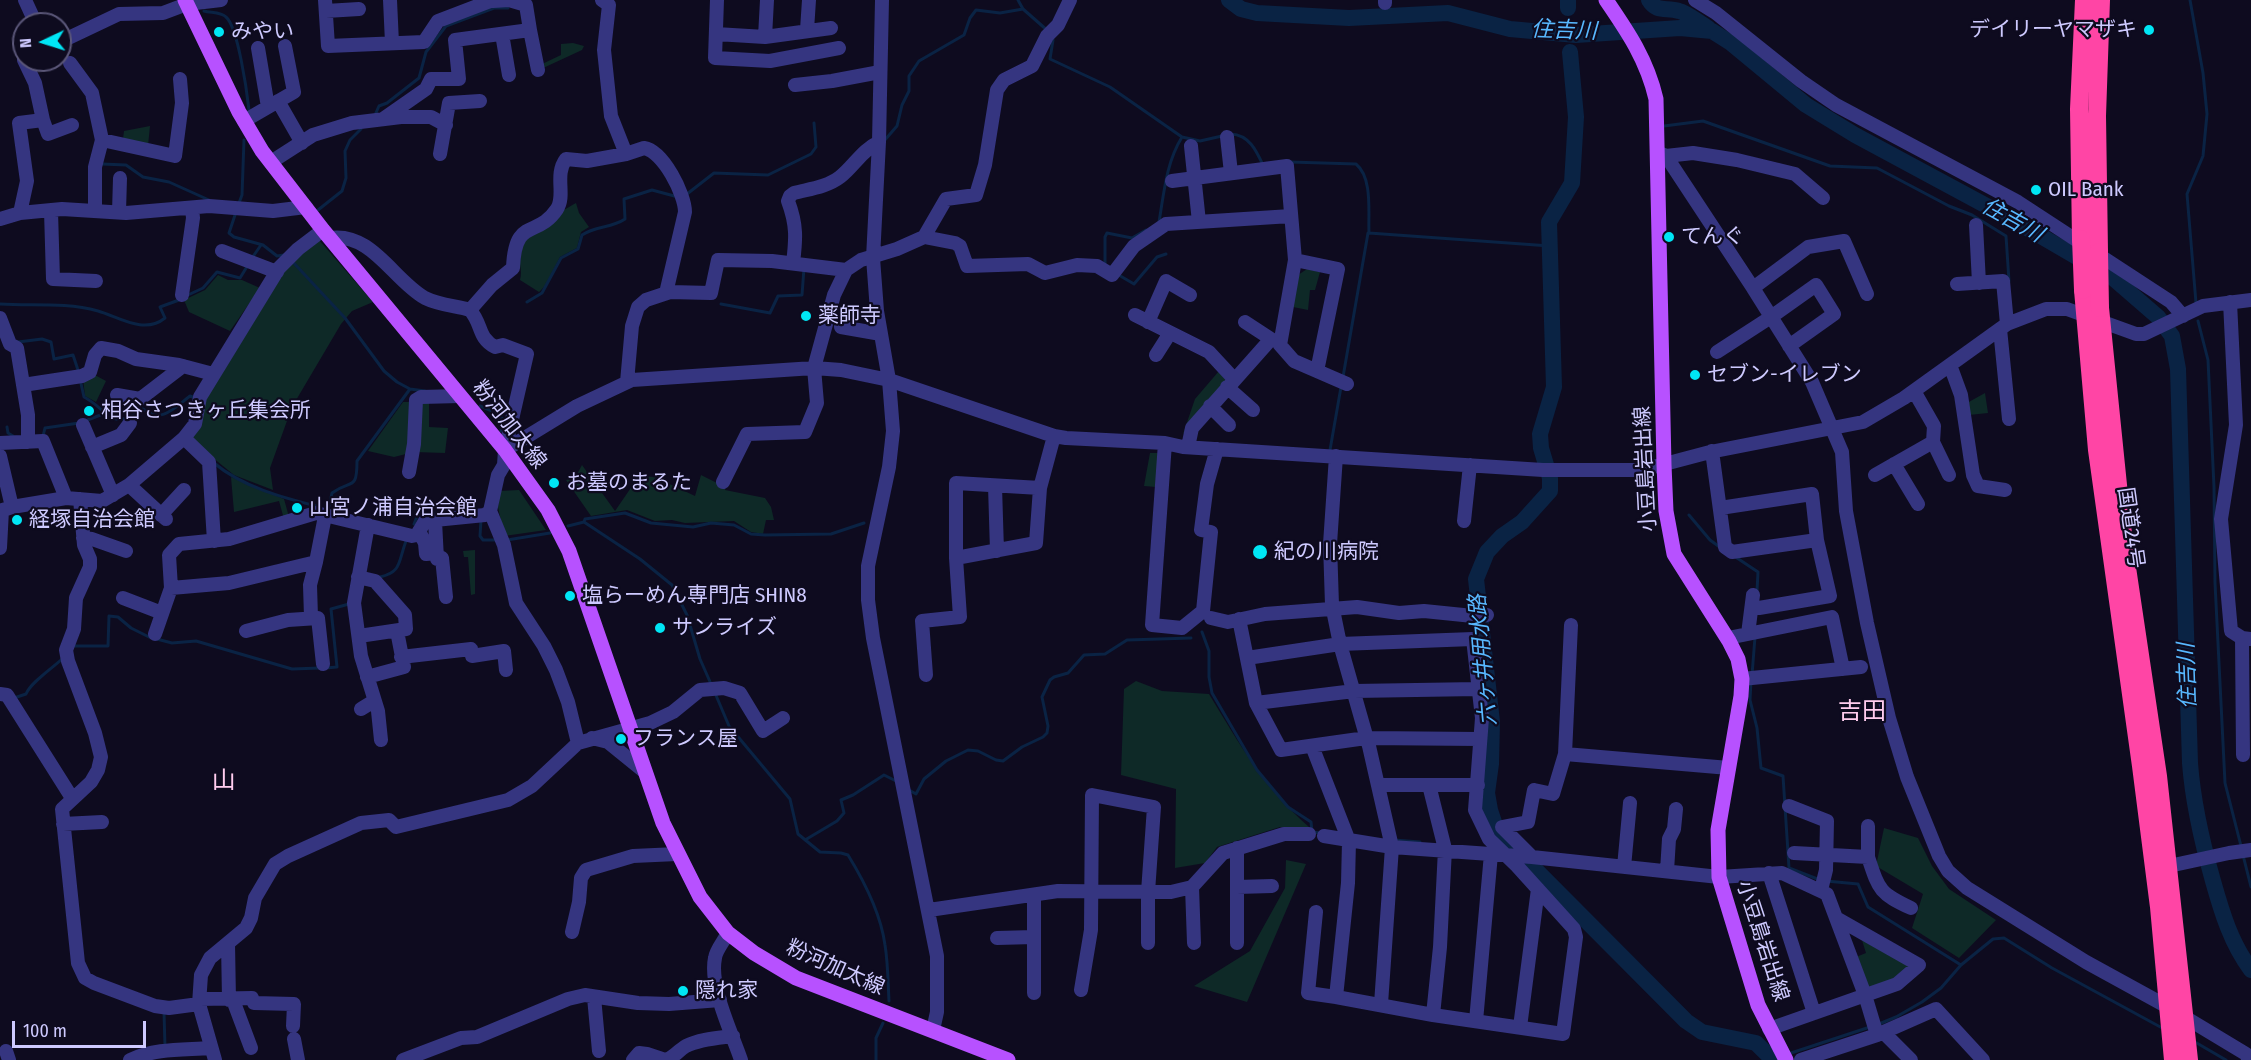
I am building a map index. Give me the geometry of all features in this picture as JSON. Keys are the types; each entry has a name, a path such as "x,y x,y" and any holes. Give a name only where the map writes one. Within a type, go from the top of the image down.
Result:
{"highway":[{"name":"国道24号","path":"2084,0 2079,110 2083,290 2096,315 2125,554 2158,776 2169,866 2180,1056"},
{"name":"国道24号","path":"2101,0 2097,116 2097,450 2178,1019"}],"main road":[{"name":"小豆島岩出線","path":"1606,0 1633,40 1650,74 1662,155 1659,229 1664,465 1666,511 1674,554 1728,638 1749,678 1742,696 1718,830 1719,877 1758,1005 1786,1060"},
{"name":"粉河加太線","path":"186,2 244,121 271,162 326,234 505,450 548,510 569,551 663,823 700,897 728,933 754,953 796,978 1008,1060"}],"street":[{"path":"72,36 119,14 163,13 186,2 221,0"},
{"path":"390,0 392,43"},
{"path":"359,9 325,6 328,46 424,42 438,21 493,0 525,2 538,70"},
{"path":"602,0 609,5 604,50 611,117 626,154"},
{"path":"717,0 715,58 770,61 839,48"},
{"path":"765,37 767,0"},
{"path":"807,30 809,0"},
{"path":"882,0 879,142 873,258 881,334 889,380 892,431 889,467 869,558 867,600 937,956 939,985 933,1030"},
{"path":"924,237 946,199 976,195 985,165 997,90 1004,80 1032,66 1070,0"},
{"path":"1695,0 1716,13 1801,81 1836,105 2018,202 2171,302 2178,319"},
{"path":"716,34 765,37 831,28"},
{"path":"383,119 426,88 431,79 459,79 455,40 530,30"},
{"path":"502,34 509,75"},
{"path":"244,121 294,92 285,46"},
{"path":"258,48 273,104 302,143"},
{"path":"72,66 92,93 102,140 95,166 94,211"},
{"path":"30,72 35,83 48,134 72,125"},
{"path":"795,85 880,72"},
{"path":"102,140 175,156 183,103 180,80"},
{"path":"440,154 449,103 480,101"},
{"path":"271,162 314,135 352,123 431,117 446,125"},
{"path":"20,213 27,181 20,123 43,120"},
{"path":"1227,137 1231,174"},
{"path":"793,263 796,232 795,218 788,201 790,196 832,182 840,177 871,145 879,142"},
{"path":"1191,146 1199,222"},
{"path":"470,310 492,285 513,268 514,248 522,234 551,216 559,205 560,167 566,159 587,161 626,154 644,148 657,154 666,164 685,204 666,293"},
{"path":"1662,155 1693,153 1737,160 1795,174 1823,198"},
{"path":"1662,155 1753,288 1812,382 1842,452 1846,511 1867,623 1889,718 1907,777 1939,856 1948,871 1967,888 2086,963 2178,1019 2246,1054 2249,1060"},
{"path":"1172,182 1287,166 1295,260 1280,345 1294,361 1347,384"},
{"path":"119,212 120,178"},
{"path":"0,219 20,213 51,211 119,212 209,206 273,211 306,207"},
{"path":"182,295 193,218 192,208"},
{"path":"51,211 53,279 96,281"},
{"path":"723,482 747,434 805,432 818,403 814,368 834,295 846,270 861,260 873,258 924,237 960,246 967,266 1028,264 1045,273 1077,265 1097,266 1112,275 1134,246 1166,224 1291,216"},
{"path":"1976,225 1979,283"},
{"path":"5,509 73,499 102,501 129,485 184,438 195,424 200,397 210,374 277,272 289,258 326,234 344,237 361,244 384,260 403,282 428,299 470,310 479,323 480,332 486,342 495,347 503,345 527,354 505,450 504,465 498,475 490,511 504,544 516,603 544,646 556,670 568,702 578,743"},
{"path":"1753,288 1808,248 1844,242 1867,294"},
{"path":"222,251 277,272"},
{"path":"627,382 632,326 638,307 646,300 666,293 711,293 718,260 793,263 846,270"},
{"path":"1295,260 1338,269 1317,371"},
{"path":"1148,322 1166,281 1190,295"},
{"path":"1957,284 2003,281 2003,327 2009,419"},
{"path":"1717,352 1815,285 1834,314 1789,346"},
{"path":"505,450 577,406 640,378 814,368 841,370 889,380 1054,436 1066,438 1470,465 1642,470 1712,451 1832,430 1863,422 1914,391 2003,327 2046,309 2067,309 2096,315 2136,334 2144,334 2203,306 2251,300"},
{"path":"2230,302 2236,425 2221,519 2231,631 2247,638 2243,755"},
{"path":"1135,315 1209,352 1230,383 1253,410"},
{"path":"0,318 10,344 17,348 28,437"},
{"path":"1188,447 1192,428 1271,339 1245,322"},
{"path":"841,327 881,334"},
{"path":"1155,355 1170,333"},
{"path":"23,385 80,376 90,372 95,355 101,348 118,351 136,359 183,366 210,374"},
{"path":"1950,365 1961,395 1973,475 1978,486 2005,490"},
{"path":"117,395 140,399 183,366"},
{"path":"1914,391 1934,426 1933,442 1949,475"},
{"path":"409,472 414,444 416,400 460,396"},
{"path":"1210,406 1229,425"},
{"path":"92,447 121,435 129,423"},
{"path":"82,425 113,495"},
{"path":"956,558 1036,543 1040,489 1054,436"},
{"path":"0,443 28,437 43,441 73,499 90,559 90,567 76,598 74,629 66,650 101,757 98,770 91,782 62,809 78,963 85,978 155,1006 169,1008 200,1001 252,998 254,1003 294,1004 293,1033 298,1060"},
{"path":"184,438 209,462 214,541"},
{"path":"1875,475 1933,442"},
{"path":"1165,443 1152,625 1182,628 1203,611 1211,532 1201,530 1207,484 1217,449"},
{"path":"1712,451 1725,548 1732,552 1817,540"},
{"path":"0,456 5,509 0,548"},
{"path":"1336,456 1330,544 1330,590 1340,644 1354,691 1392,847 1381,1004"},
{"path":"1894,464 1918,504"},
{"path":"1464,521 1470,465"},
{"path":"926,675 922,621 960,617 956,558 957,483 1040,489"},
{"path":"129,485 163,517 184,490"},
{"path":"995,486 997,551"},
{"path":"1720,508 1812,494 1817,540 1830,596 1756,602 1753,633"},
{"path":"155,634 171,588 169,555 179,544 229,539 316,513 412,536 417,535 425,521 485,515 490,511"},
{"path":"311,617 310,585 325,516"},
{"path":"435,520 436,553 437,559 442,558 446,597"},
{"path":"368,525 354,603 361,656 378,711 381,740"},
{"path":"419,531 425,543 426,554 436,553"},
{"path":"83,538 92,538 126,551"},
{"path":"171,588 229,583 316,562"},
{"path":"358,577 375,581 405,615 406,629 359,636"},
{"path":"123,598 162,613"},
{"path":"1211,618 1228,622 1265,614 1357,607 1399,613 1424,611 1480,616"},
{"path":"1728,638 1832,616 1843,669"},
{"path":"246,631 288,620 318,618 323,664"},
{"path":"1239,619 1256,703 1281,750 1366,738 1479,739"},
{"path":"1532,857 1502,827 1528,822 1534,790 1553,794 1565,754 1571,625"},
{"path":"367,677 404,668 397,631"},
{"path":"1247,658 1340,644 1473,639 1482,718 1475,810 1489,839 1575,928 1563,1034 1433,1015 1381,1004 1308,993 1316,912"},
{"path":"401,657 471,649 472,656 504,651 506,669"},
{"path":"1749,678 1861,667"},
{"path":"130,1060 145,1053 164,1050 213,1054 200,1001 201,975 210,958 228,948 246,928 251,918 255,897 267,876 275,864 288,856 361,823 388,820 396,827 508,800 532,786 578,743 650,723 673,712 700,690 724,688 740,693 763,731 783,718"},
{"path":"1256,703 1354,691 1478,689"},
{"path":"0,694 7,695 72,798"},
{"path":"361,709 374,701"},
{"path":"592,738 608,742 645,772"},
{"path":"1312,746 1350,841 1336,997"},
{"path":"1565,754 1729,768"},
{"path":"1378,785 1478,785"},
{"path":"1429,785 1445,849 1440,947 1433,1015"},
{"path":"1081,990 1090,930 1092,795 1154,807 1148,892 1148,943"},
{"path":"1624,867 1630,803"},
{"path":"1789,806 1827,821 1827,855 1823,884 1877,1029 1911,1060"},
{"path":"1667,871 1669,839 1674,829 1676,808"},
{"path":"63,824 102,822"},
{"path":"1868,826 1868,857 1876,880 1886,896 1911,908"},
{"path":"929,910 1058,891 1171,892 1192,887 1223,853 1284,834 1309,834"},
{"path":"1324,836 1392,847 1445,849 1719,877 1782,873 1823,884"},
{"path":"1237,943 1238,848"},
{"path":"2169,866 2251,850"},
{"path":"1794,853 1868,857"},
{"path":"572,932 579,902 581,878 586,870 633,856 677,854"},
{"path":"1476,1021 1491,854"},
{"path":"1769,873 1814,1013"},
{"path":"1237,887 1272,886"},
{"path":"1192,887 1194,943"},
{"path":"1520,1027 1538,889"},
{"path":"1034,896 1034,993"},
{"path":"1769,1029 1897,984 1919,965 1838,920"},
{"path":"728,933 715,956 713,972 720,1000 741,1060"},
{"path":"997,938 1034,937"},
{"path":"228,948 231,1000 251,1048"},
{"path":"403,1060 461,1038 477,1037 568,999 585,995 638,1003 669,1004 720,1000"},
{"path":"594,997 599,1051"},
{"path":"1801,1060 1838,1055 1877,1029 1936,1009 1983,1060"},
{"path":"633,1060 639,1053 666,1060 674,1057 683,1047 694,1042 733,1036"}],"green space":[{"path":"573,43 584,46 582,50 541,69 540,65 561,55 561,44"},
{"path":"150,126 148,146 123,139 124,131"},
{"path":"576,203 579,213 589,227 581,232 577,248 560,257 546,285 539,292 520,280 519,252 534,231"},
{"path":"319,240 373,302 352,311 341,324 292,407 270,468 273,490 234,475 190,439 203,398 281,270"},
{"path":"1307,269 1320,272 1315,290 1310,290 1308,310 1293,307 1298,275"},
{"path":"218,275 228,280 242,280 260,288 230,331 189,312 184,300 205,290"},
{"path":"1219,371 1226,381 1183,434 1195,399"},
{"path":"93,374 106,381 96,402 85,396 83,379"},
{"path":"1985,393 1988,413 1969,415 1967,403"},
{"path":"403,402 429,402 429,427 448,428 445,453 414,452 394,457 368,451"},
{"path":"1150,453 1159,453 1156,487 1144,486"},
{"path":"582,465 615,511 639,476 655,477 695,496 701,475 725,487 725,490 765,498 771,507 774,520 766,520 763,534 751,532 734,521 685,523 672,520 655,521 627,510 591,516 566,480 576,476"},
{"path":"231,477 284,499 289,517 284,519 279,501 234,512"},
{"path":"519,490 546,530 504,536 498,507 499,491"},
{"path":"475,550 475,594 471,595 468,557 464,557 463,551"},
{"path":"1136,681 1162,691 1209,694 1242,748 1266,781 1309,827 1280,827 1217,847 1205,863 1175,868 1176,789 1121,775 1124,689"},
{"path":"1884,828 1918,838 1932,866 1949,889 1996,920 1959,958 1912,928 1923,894 1876,866"},
{"path":"1286,860 1306,864 1247,1002 1194,986 1250,951 1285,888"},
{"path":"1860,934 1912,964 1895,982 1870,991 1856,957 1866,953"}],"waterway":[{"path":"1018,0 1023,9 1048,31"},
{"name":"住吉川","path":"1229,0 1241,9 1257,13 1349,18 1448,13 1510,29 1576,35 1680,28 1712,31 1731,43 1806,105 1855,135 2022,225 2113,278 2158,317 2172,336 2178,369 2190,763 2193,793 2220,905 2233,938 2251,970"},
{"name":"六ヶ井用水路","path":"1568,0 1568,8"},
{"name":"六ヶ井用水路","path":"1649,0 1655,7 1682,12 1708,28"},
{"path":"2190,0 2203,73 2207,114 2203,156 2187,194 2196,303"},
{"path":"375,115 379,106 387,103 419,78 426,52 446,26 494,8 508,8"},
{"path":"884,141 897,126 902,105 909,91 909,76 919,61 964,35 970,18 976,10 1000,13 1023,9"},
{"path":"204,11 221,14 230,23 241,60 249,110"},
{"path":"1051,36 1053,40 1050,59 1110,87 1182,137 1200,141 1222,136"},
{"name":"六ヶ井用水路","path":"1570,52 1576,117 1572,183 1549,222 1554,387 1540,434 1541,448 1550,478 1550,491 1522,522 1502,536 1487,552 1476,579 1492,722 1491,764 1487,793 1490,810 1497,831 1686,1021 1702,1032 1756,1043 1773,1060"},
{"path":"1664,126 1703,121 1830,166 1877,168 1949,206 1972,215 2006,236 2009,281"},
{"path":"687,194 714,173 768,175 811,154 816,147 814,123"},
{"path":"318,210 342,191 346,178 345,151 350,140 361,129"},
{"path":"1231,134 1247,140 1255,149 1263,165"},
{"path":"1159,222 1169,168 1182,137"},
{"path":"239,203 242,195 244,140"},
{"path":"1290,162 1356,164 1365,178 1367,187 1369,233 1550,246"},
{"path":"102,164 126,165 143,177 169,182 209,200"},
{"path":"527,302 542,293 561,258 578,249 582,235 625,219 624,199 652,190 678,197"},
{"path":"236,212 229,233 234,237 263,245 277,256 284,255"},
{"path":"1105,265 1107,233 1132,238 1146,230"},
{"path":"1343,377 1368,233"},
{"path":"252,258 261,245"},
{"path":"1117,274 1134,284 1157,257 1166,254"},
{"path":"291,260 345,318 384,371 410,389 425,391"},
{"path":"188,295 203,288 217,272 240,278 248,265"},
{"path":"721,304 770,313 778,296 802,295 804,268"},
{"path":"0,304 73,306 98,311 132,323 149,325 165,318 160,307 179,300"},
{"path":"2198,321 2208,360 2214,487 2215,583 2225,783 2241,846"},
{"path":"18,342 42,339 51,342 54,359 73,355 79,373"},
{"path":"80,379 84,397 116,419 132,416 143,409 156,415 162,415 190,396 195,398"},
{"path":"1330,450 1341,387"},
{"path":"326,509 328,510 332,493 354,481 357,461 410,389"},
{"path":"480,406 502,418 501,431"},
{"path":"85,421 103,414"},
{"path":"43,436 45,428 79,423"},
{"path":"7,427 8,433 13,436"},
{"path":"214,463 250,485 320,507"},
{"path":"32,511 45,508"},
{"path":"414,524 418,514 442,513"},
{"path":"584,522 585,519 625,513 651,523 693,527 711,523 734,525 751,534 765,535 831,534 864,523"},
{"path":"1689,515 1710,540 1721,548"},
{"path":"481,520 480,536 483,540 497,540"},
{"path":"568,526 584,522 640,559 672,585 687,615 700,659 711,684"},
{"path":"507,540 550,533"},
{"path":"380,577 396,569 406,541"},
{"path":"1734,556 1758,572 1757,591"},
{"path":"326,668 337,667 331,609 349,604"},
{"path":"73,646 108,646 109,616 118,617 131,628 149,637 172,643 196,641 292,669 320,668"},
{"path":"1202,632 1209,651 1209,677 1212,693 1257,770 1288,807 1311,822 1312,832 1321,833"},
{"path":"1752,675 1755,637"},
{"path":"909,790 916,794 924,779 946,761 968,750 978,751 1003,761 1022,747 1043,737 1047,733 1048,726 1042,697 1050,680 1068,673 1084,655 1105,654 1127,640 1191,638"},
{"path":"14,698 26,694 37,680 63,658"},
{"path":"1751,681 1750,700 1757,728 1761,768 1783,776 1789,868 1820,880"},
{"path":"715,693 729,726 790,799 798,834 820,852 848,855 854,865 880,922 887,959 889,1001"},
{"path":"805,840 837,821 844,813 841,800 884,775 896,781"},
{"path":"1394,840 1420,842"},
{"path":"2243,855 2251,887"},
{"path":"1826,881 1858,884 1868,907 1961,965"},
{"path":"1879,1024 1922,1002 1941,988 1961,965 1993,939 2004,938 2052,968 2164,1029"},
{"path":"164,1012 165,1047"},
{"path":"876,1060 876,1038 883,1023"},
{"path":"1788,1054 1870,1027"},
{"path":"2195,1042 2226,1060"}],"place":[{"name":"デイリーヤマザキ","path":"2149,30"},
{"name":"みやい","path":"219,32"},
{"name":"OIL Bank","path":"2036,190"},
{"name":"てんぐ","path":"1669,237"},
{"name":"薬師寺","path":"806,316"},
{"name":"セブン-イレブン","path":"1695,375"},
{"name":"相谷さつきヶ丘集会所","path":"89,411"},
{"name":"お墓のまるた","path":"554,483"},
{"name":"山宮ノ浦自治会館","path":"297,508"},
{"name":"経塚自治会館","path":"17,520"},
{"name":"紀の川病院","path":"1260,552"},
{"name":"塩らーめん専門店 SHIN8","path":"570,596"},
{"name":"サンライズ","path":"660,628"},
{"name":"フランス屋","path":"621,739"},
{"name":"隠れ家","path":"683,991"}],"district":[{"name":"吉田","path":"1862,712"},
{"name":"山","path":"224,781"}]}
